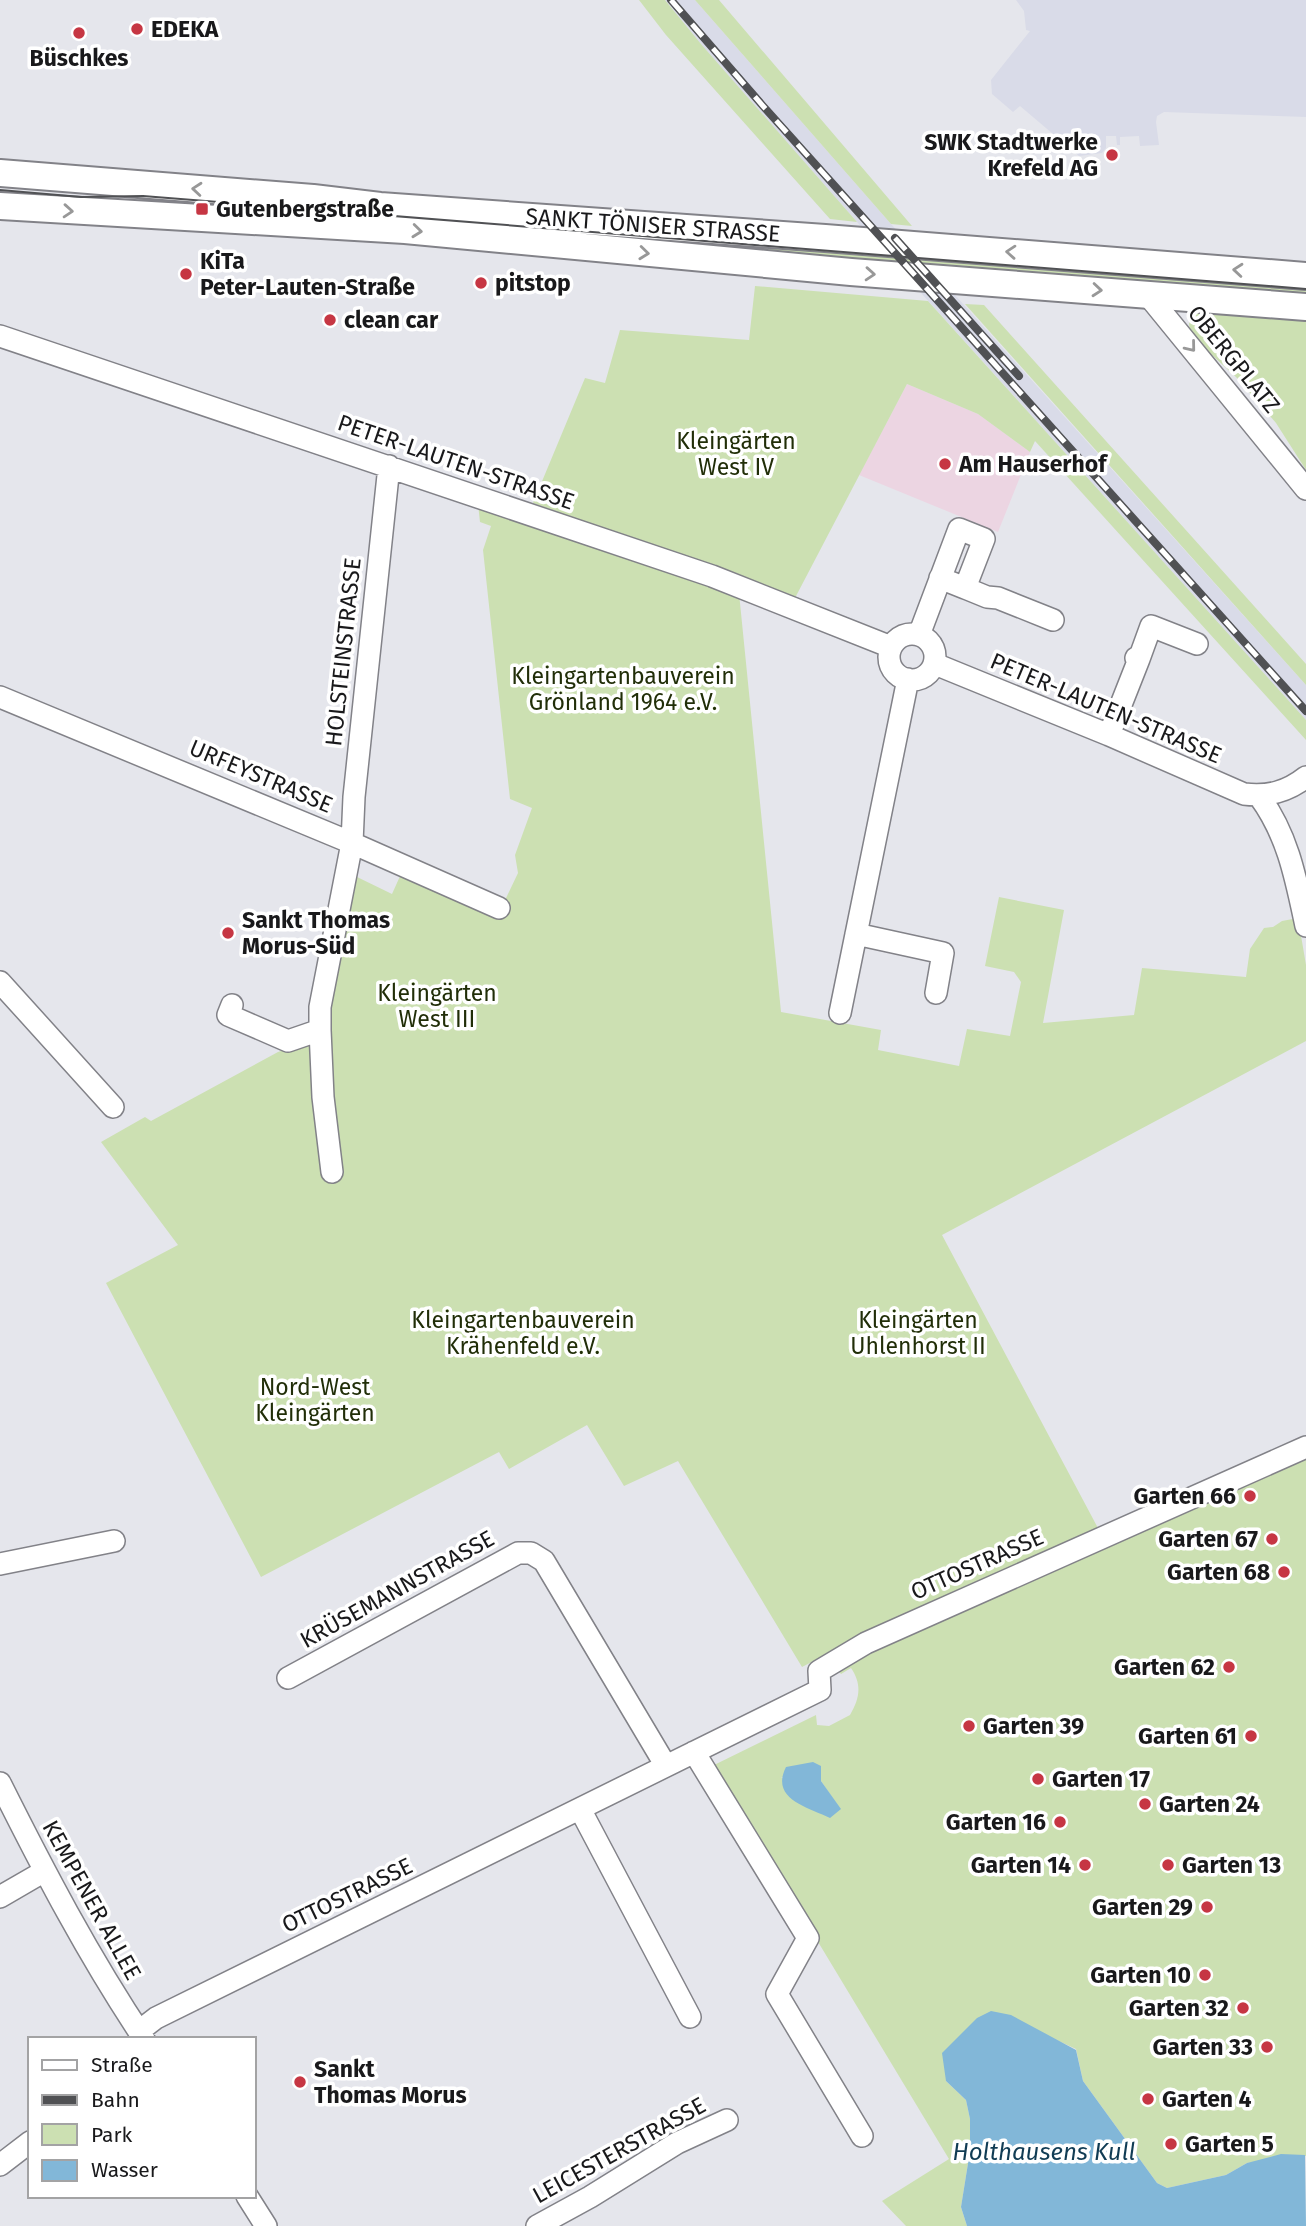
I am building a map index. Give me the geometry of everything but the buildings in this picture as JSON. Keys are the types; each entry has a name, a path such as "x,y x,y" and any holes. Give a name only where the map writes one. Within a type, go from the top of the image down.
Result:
{"main road":[{"name":"SANKT TÖNISER STRASSE","path":"0,173 313,198 380,206 1306,276"},
{"name":"SANKT TÖNISER STRASSE","path":"0,206 405,230 827,270 1306,307"}],"street":[{"name":"OBERGPLATZ","path":"1147,294 1306,489"},
{"name":"PETER-LAUTEN-STRASSE","path":"0,336 712,576 891,647"},
{"name":"HOLSTEINSTRASSE","path":"332,1172 323,1097 320,1007 352,843 354,797 390,466"},
{"path":"919,635 959,529 984,539 965,588"},
{"path":"940,578 1054,620"},
{"path":"1109,735 1137,658 1143,623 1197,644"},
{"path":"905,635 919,635 926,638 934,649 934,664 920,679 899,676 890,664 891,647 905,635"},
{"name":"PETER-LAUTEN-STRASSE","path":"934,664 1109,735 1244,794 1259,796"},
{"path":"840,1013 908,679"},
{"name":"URFEYSTRASSE","path":"0,697 352,843 499,908"},
{"path":"1306,777 1284,790 1259,796 1285,840 1306,926"},
{"path":"856,934 943,953 936,993"},
{"path":"0,982 113,1107"},
{"path":"232,1005 228,1015 288,1041 320,1030"},
{"name":"OTTOSTRASSE","path":"142,2035 156,2018 820,1690 819,1671 866,1643 1306,1447"},
{"path":"0,1564 114,1541"},
{"name":"KRÜSEMANNSTRASSE","path":"288,1678 518,1553 531,1553 544,1561 666,1766"},
{"path":"694,1752 808,1938 777,1994 862,2136"},
{"name":"KEMPENER ALLEE","path":"0,1783 43,1872 90,1955 142,2035"},
{"path":"580,1809 690,2017"},
{"path":"0,1897 43,1872"},
{"name":"LEICESTERSTRASSE","path":"537,2226 677,2143 727,2120"},
{"path":"0,2165 28,2144"},
{"path":"248,2198 266,2226"}],"shaded area":[{"path":"665,0 695,0 891,224 1306,685 1306,720 857,222"},
{"path":"1016,0 1306,0 1306,117 1164,112 1157,116 1156,122 1159,145 1140,146 1139,136 1120,137 1120,145 1117,145 1116,136 1106,136 1106,148 1102,153 1079,156 1020,106 1013,112 992,94 991,80 1030,31 1026,30 1024,11"},
{"name":"Am Hauserhof","path":"907,384 978,414 1030,452 998,532 859,475"}],"green space":[{"path":"639,0 665,0 857,222 830,219 666,35"},
{"path":"695,0 719,0 912,226 891,224"},
{"path":"251,200 1306,283 1306,301 250,218"},
{"name":"Kleingärten West IV","path":"755,286 928,301 1306,720 1306,740 1035,441 1030,452 978,414 907,384 795,598 533,503 585,378 605,383 620,330 749,340"},
{"path":"965,304 984,305 1306,664 1306,685"},
{"path":"1197,310 1306,315 1306,470 1276,423 1236,377 1202,346 1190,331 1192,315"},
{"path":"478,504 739,593 781,1012 881,1030 878,1050 959,1066 967,1029 1010,1036 1021,982 1014,972 985,966 999,897 1064,910 1043,1023 1134,1015 1142,968 1246,977 1250,949 1264,928 1298,918 1306,965 1306,1041 942,1235 1099,1530 852,1641 802,1667 678,1461 624,1486 587,1425 509,1469 499,1452 261,1577 106,1283 178,1245 101,1142 145,1117 151,1121 278,1052 327,1035 329,1003 355,876 392,894 401,874 497,917 518,873 515,855 532,808 510,799 483,550 491,526 480,522"},
{"path":"1306,1453 1306,2156 1247,2163 1226,2175 1167,2188 1157,2183 1083,2081 1076,2049 1050,2037 946,2081 966,2100 970,2119 970,2151 961,2207 967,2226 906,2226 882,2201 949,2159 712,1766 816,1715 817,1725 829,1726 850,1715 858,1697 857,1680 851,1668 841,1674 837,1669","holes":["781,1777 821,1781 840,1809"]}],"water":[{"path":"813,1762 821,1766 821,1781 841,1809 830,1818 793,1800 783,1787 782,1778 786,1767"},
{"name":"Holthausens Kull","path":"991,2011 1011,2015 1076,2050 1083,2081 1157,2183 1167,2188 1226,2175 1247,2163 1281,2154 1305,2155 1306,2226 967,2226 961,2207 970,2151 970,2119 966,2100 946,2081 942,2053 977,2018"}],"tram line":[{"path":"0,190 81,197 143,196 1306,289"}],"railway":[{"path":"671,0 1306,711"},
{"path":"895,238 1019,376"}],"place":[{"name":"EDEKA","path":"137,29"},
{"name":"Büschkes","path":"79,33"},
{"name":"SWK Stadtwerke Krefeld AG","path":"1112,155"},
{"name":"Gutenbergstraße","path":"202,209"},
{"name":"KiTa Peter-Lauten-Straße","path":"186,274"},
{"name":"pitstop","path":"481,283"},
{"name":"clean car","path":"330,320"},
{"name":"Am Hauserhof","path":"945,464"},
{"name":"Sankt Thomas Morus-Süd","path":"228,933"},
{"name":"Garten 66","path":"1250,1496"},
{"name":"Garten 67","path":"1272,1539"},
{"name":"Garten 68","path":"1284,1572"},
{"name":"Garten 62","path":"1229,1667"},
{"name":"Garten 39","path":"969,1726"},
{"name":"Garten 61","path":"1251,1736"},
{"name":"Garten 17","path":"1038,1779"},
{"name":"Garten 24","path":"1145,1804"},
{"name":"Garten 16","path":"1060,1822"},
{"name":"Garten 14","path":"1085,1865"},
{"name":"Garten 13","path":"1168,1865"},
{"name":"Garten 29","path":"1207,1907"},
{"name":"Garten 10","path":"1205,1975"},
{"name":"Garten 32","path":"1243,2008"},
{"name":"Garten 33","path":"1267,2047"},
{"name":"Sankt Thomas Morus","path":"300,2082"},
{"name":"Garten 4","path":"1148,2099"},
{"name":"Garten 5","path":"1171,2144"}],"park label":[{"name":"Kleingartenbauverein Grönland 1964 e.V.","path":"623,689"},
{"name":"Kleingärten West III","path":"437,1006"},
{"name":"Kleingartenbauverein Krähenfeld e.V.","path":"523,1333"},
{"name":"Kleingärten Uhlenhorst II","path":"918,1333"},
{"name":"Nord-West Kleingärten","path":"315,1400"}]}
